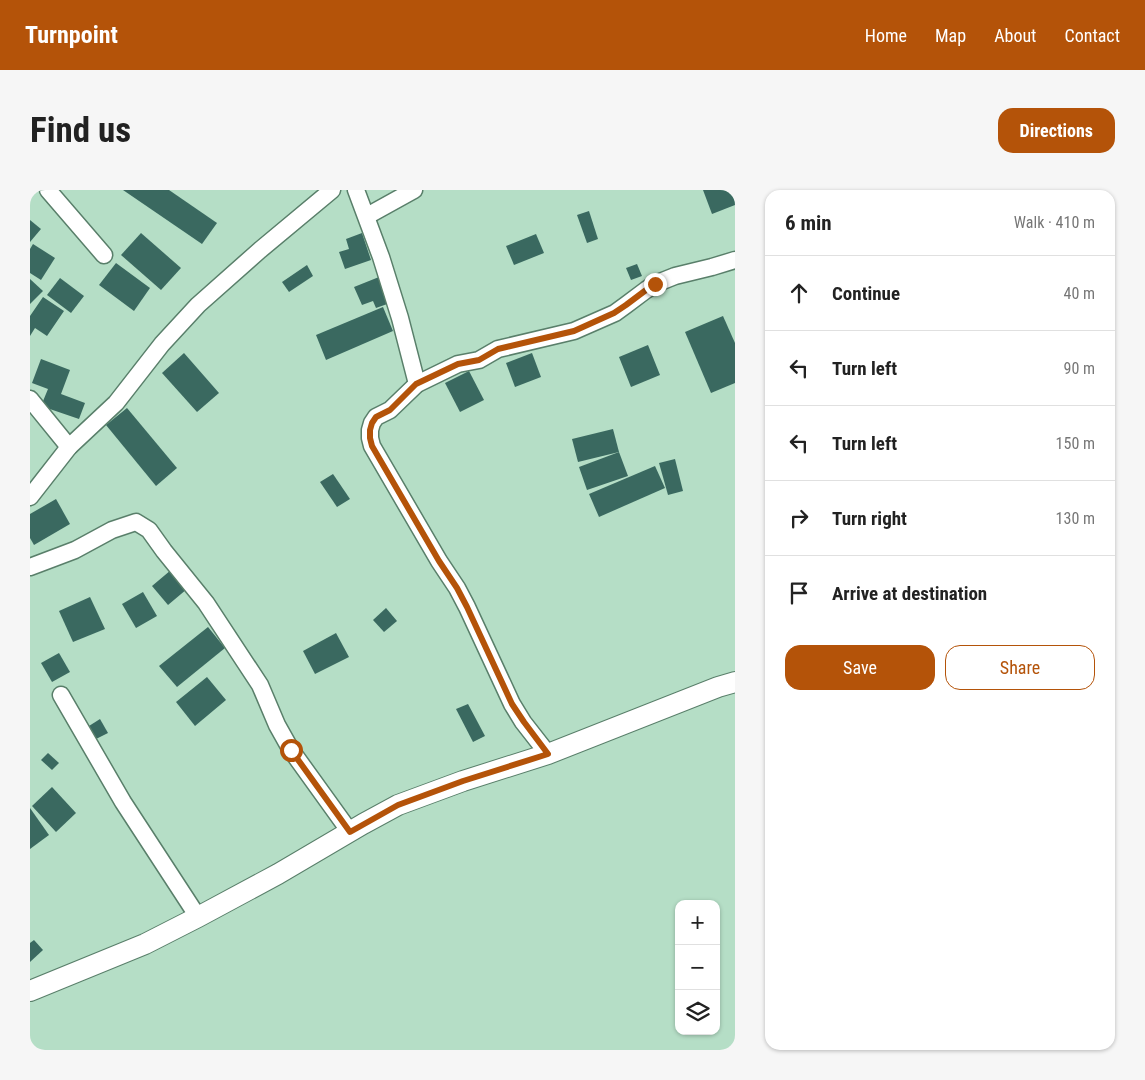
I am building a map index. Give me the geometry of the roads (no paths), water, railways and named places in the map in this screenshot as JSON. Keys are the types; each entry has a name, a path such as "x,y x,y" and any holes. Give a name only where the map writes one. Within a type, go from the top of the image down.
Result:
{"street":[{"path":"48,190 104,256"},
{"path":"30,498 69,447 116,403 162,344 198,305 332,190"},
{"path":"356,190 381,257 400,318 416,384"},
{"path":"366,216 414,190"},
{"path":"548,754 512,704 457,588 439,561 372,446 370,430 372,423 376,417 390,410 416,384 458,364 479,360 498,349 574,331 614,313 655,284 675,276 735,260"},
{"path":"30,399 69,447"},
{"path":"30,567 74,550 112,530 136,522 149,530 206,603 260,685 277,725 291,750 350,832"},
{"path":"31,989 145,944 270,878 398,805 463,781 548,754 735,682"},
{"path":"61,695 123,802 198,917"}]}
